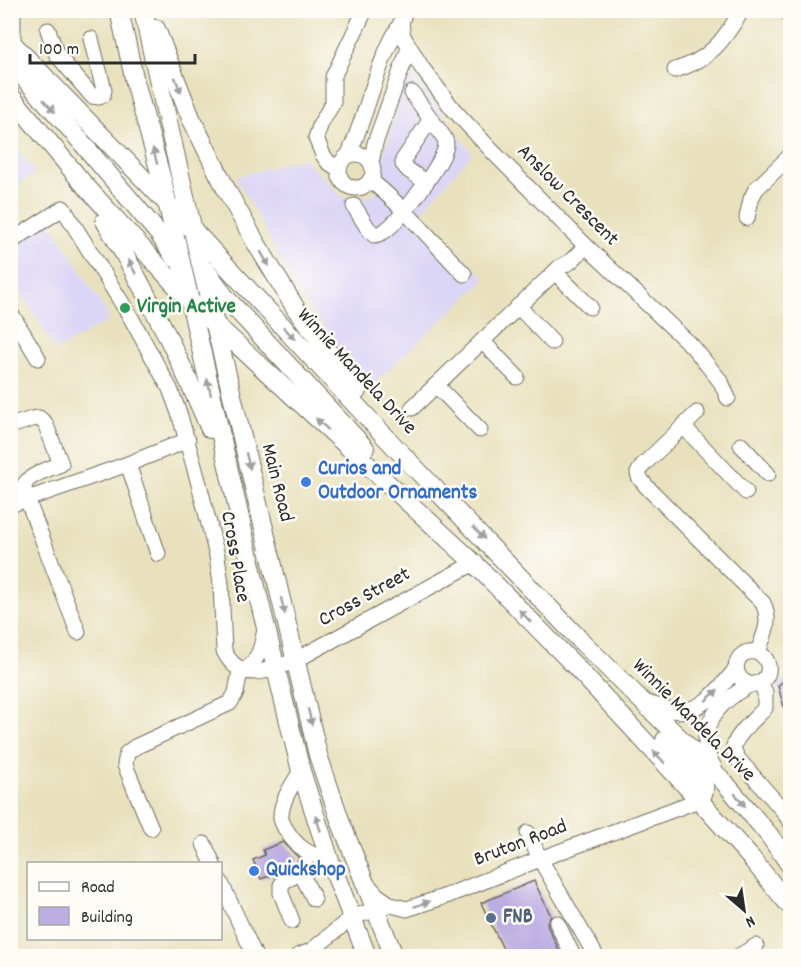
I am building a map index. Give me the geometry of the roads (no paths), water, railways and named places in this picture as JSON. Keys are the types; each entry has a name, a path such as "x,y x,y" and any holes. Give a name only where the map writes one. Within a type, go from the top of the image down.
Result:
{"main road":[{"name":"Main Road","path":"119,10 301,771 330,861 367,957"},
{"name":"Main Road","path":"143,10 214,325 318,755 341,823 365,881 384,907 394,957"},
{"path":"149,10 191,118 260,251 296,309 394,446"},
{"name":"Winnie Mandela Drive","path":"12,43 192,229 394,446 583,643 717,775 769,835 790,865"},
{"path":"10,62 159,234 182,268 214,325"},
{"path":"10,95 82,182 189,300 474,563 576,667 699,800 790,906"},
{"path":"82,182 130,262 165,328 229,471"},
{"path":"167,204 200,261 225,297 387,471 414,507"},
{"path":"583,643 586,658 702,779 705,788 699,800"}],"street":[{"path":"12,43 13,10"},
{"path":"365,10 333,77 333,103 321,123 316,138 323,155 328,162 339,169 342,179 350,186 356,188 370,180 375,143 409,48"},
{"path":"675,70 695,64 717,46 727,35 742,10"},
{"path":"785,10 790,16"},
{"path":"339,169 358,134 378,73 403,16"},
{"name":"Anslow Crescent","path":"403,16 403,36 409,48 453,109 584,243 693,347 721,382 728,398"},
{"path":"48,30 59,58 92,96 99,97 104,90 92,39"},
{"path":"378,73 398,80"},
{"path":"354,206 374,235 383,233 405,211 444,153 446,141 443,135 412,93"},
{"path":"426,182 403,164 431,119"},
{"path":"348,156 359,154 371,163"},
{"path":"747,218 751,199 756,189 790,156"},
{"path":"370,180 393,198 464,274"},
{"name":"Cross Place","path":"10,242 63,208 130,316 170,389 188,440 218,566 226,657 243,671 255,662 261,651 266,627"},
{"path":"412,408 557,269 562,257 584,243"},
{"path":"557,269 590,307"},
{"path":"519,306 552,342"},
{"path":"10,312 38,358"},
{"path":"482,341 517,377"},
{"path":"436,384 480,430"},
{"path":"697,413 643,465 638,473 639,477 653,494 763,603 768,623 758,652"},
{"path":"10,426 32,418 39,418 45,423 69,484"},
{"path":"683,426 746,492"},
{"path":"10,505 128,464 188,440"},
{"path":"730,475 746,451 768,474"},
{"path":"61,464 29,478 24,488 78,632"},
{"path":"128,464 158,554"},
{"name":"Cross Street","path":"276,668 296,660 474,563"},
{"path":"717,775 708,754 705,732 716,711 726,701 755,684 764,679 769,669 766,659 758,652 742,655 736,664 736,669 740,679 755,684 765,692 765,708 737,739 734,746 738,759 785,802 790,821"},
{"path":"151,828 125,765 127,753 135,747 230,703 243,671 259,672 276,668"},
{"path":"640,701 672,710 693,709 700,706 721,687 736,669"},
{"path":"301,771 288,794 280,817 281,821 301,849 330,861"},
{"name":"Bruton Road","path":"298,957 311,951 351,918 384,907 406,909 446,896 699,800"},
{"path":"528,833 540,859 596,957"},
{"path":"204,844 212,862"},
{"path":"292,921 281,893 281,885 301,873 310,854"},
{"path":"301,873 314,899"},
{"path":"222,884 255,957"},
{"path":"557,923 573,957"},
{"path":"739,957 756,946"}],"place":[{"name":"Virgin Active","path":"125,308"},
{"name":"Curios and Outdoor Ornaments","path":"306,482"},
{"name":"Quickshop","path":"254,871"},
{"name":"FNB","path":"491,918"}]}
